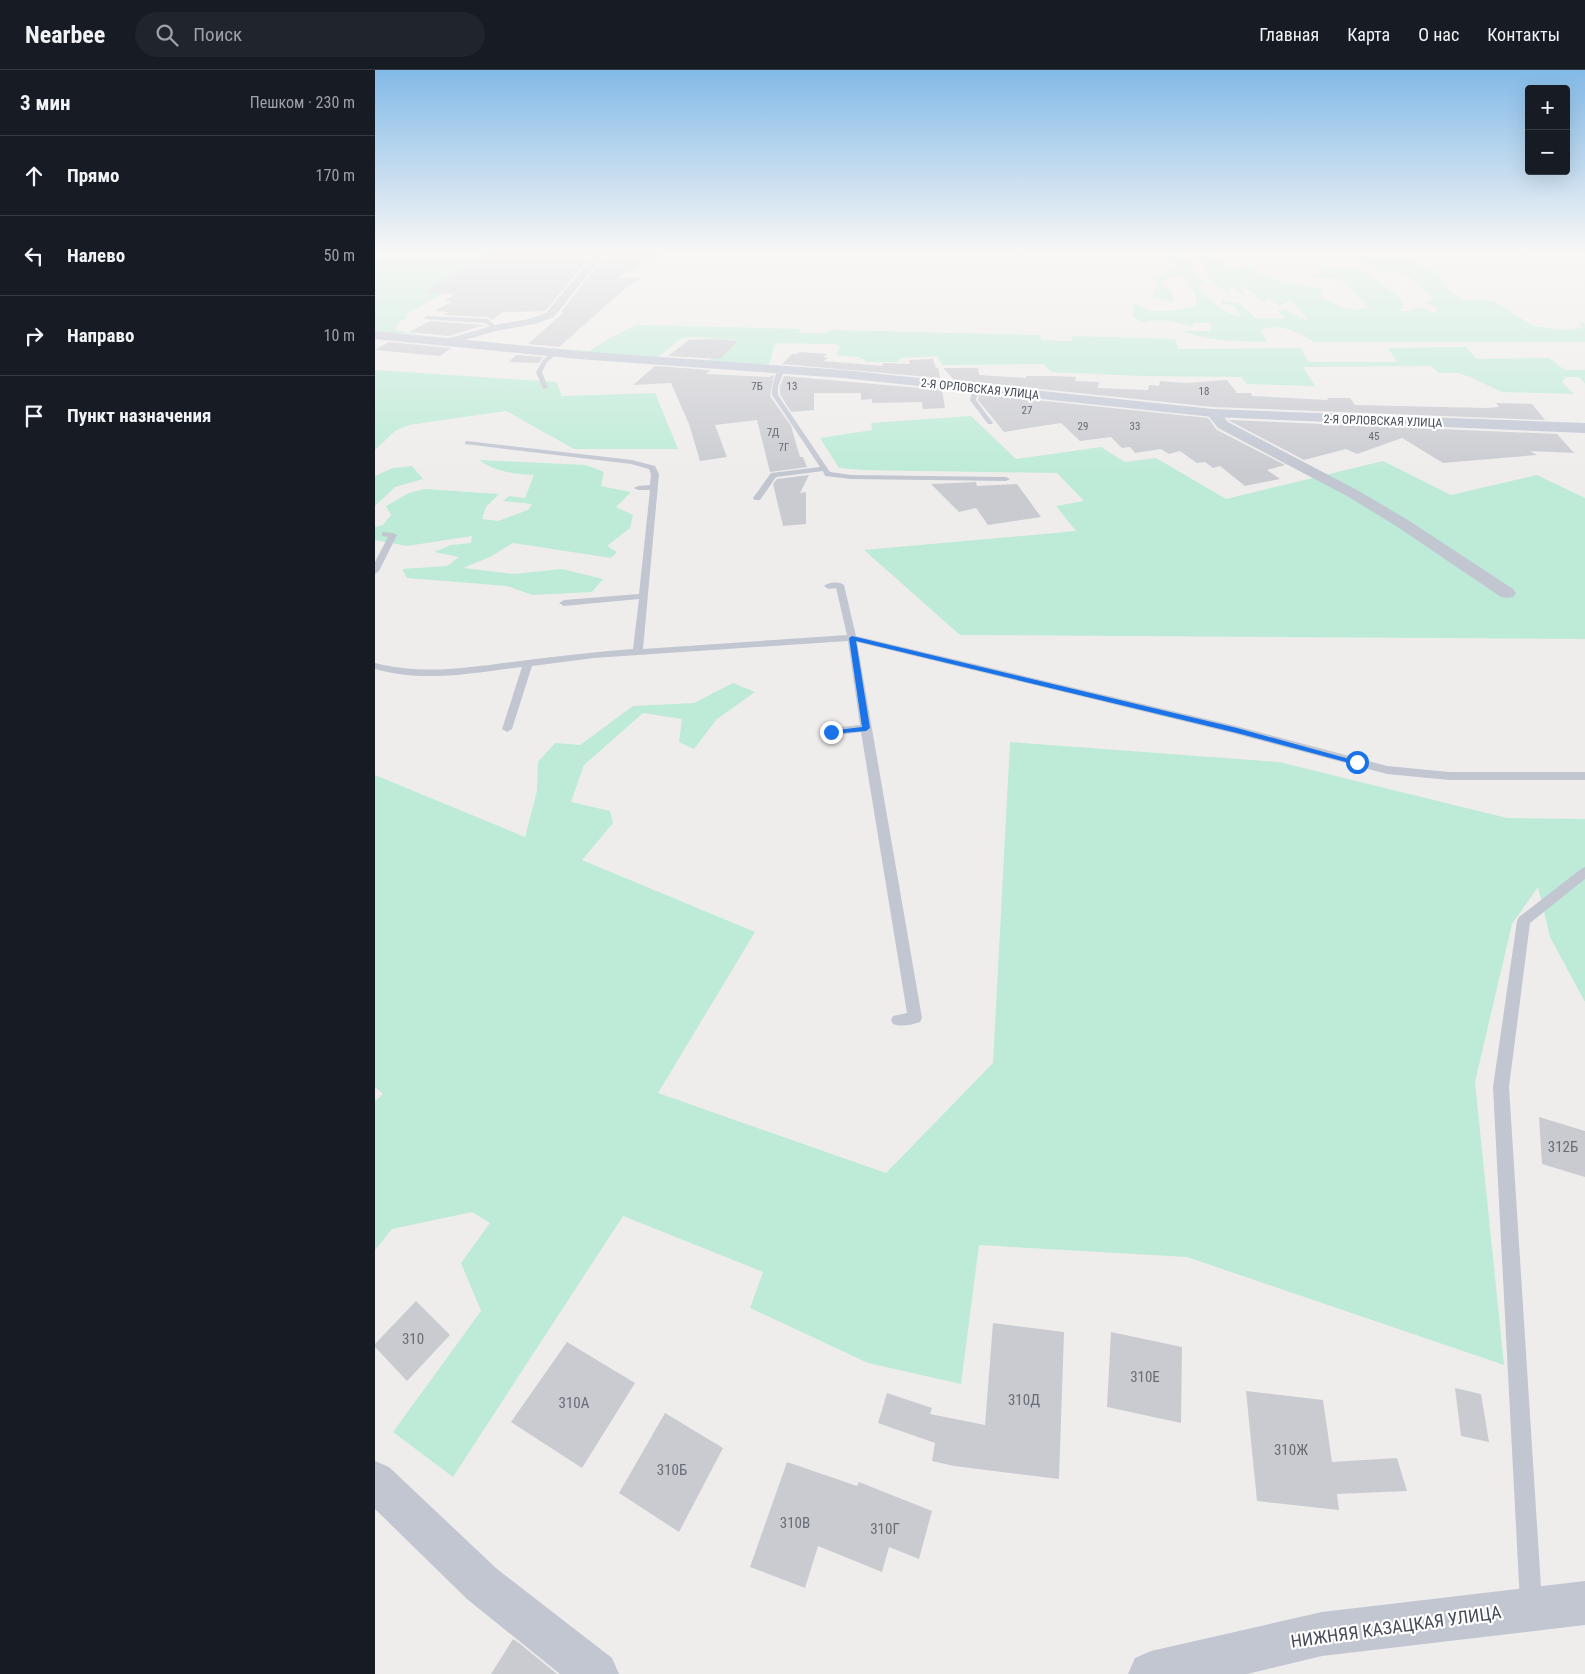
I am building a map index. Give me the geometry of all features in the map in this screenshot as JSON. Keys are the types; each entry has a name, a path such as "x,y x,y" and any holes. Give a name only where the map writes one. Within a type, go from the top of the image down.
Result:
{"street":[{"path":"451,341 495,328 514,325"},
{"name":"2-Я ОРЛОВСКАЯ УЛИЦА","path":"375,335 451,341 556,353 782,369 1213,413 1585,428"},
{"path":"1213,413 1223,425 1385,513 1507,593"},
{"path":"375,1481 482,1584 597,1674"},
{"name":"НИЖНЯЯ КАЗАЦКАЯ УЛИЦА","path":"1151,1674 1323,1634 1585,1603"}],"lane":[{"path":"492,325 495,328"},
{"path":"545,388 539,372 545,361 556,353"},
{"path":"782,369 775,386 775,395 828,474 851,477 1006,478"},
{"path":"976,388 973,400 990,423"},
{"path":"467,443 632,462 652,468 655,474 638,652"},
{"path":"757,498 774,475 825,469"},
{"path":"638,488 654,487"},
{"path":"375,571 393,535 385,534"},
{"path":"828,586 840,585 852,638 915,1018 898,1020"},
{"path":"564,603 643,596"},
{"path":"375,666 393,671 422,674 448,673 638,652 852,638 1227,728 1387,770 1449,776 1585,776"},
{"path":"507,729 529,663"},
{"path":"831,732 866,728"},
{"path":"1532,1609 1501,1087 1524,921 1585,872"}],"green space":[{"path":"375,325 398,325 395,330 417,334 375,332"},
{"path":"636,325 800,329 799,333 827,333 830,330 1040,335 1041,340 1071,341 1073,336 1175,339 1178,349 1301,348 1308,362 1397,362 1388,348 1466,347 1477,359 1549,358 1565,370 1585,370 1585,384 1579,377 1566,377 1562,382 1574,394 1502,392 1458,373 1439,373 1431,366 1303,367 1315,386 1247,384 1241,377 1140,376 1051,372 1043,364 942,365 937,356 900,358 898,362 868,362 859,357 836,355 840,346 835,344 775,343 769,365 708,361 723,345 734,346 738,341 697,337 682,338 658,357 635,355 629,357 530,347 589,351"},
{"path":"1211,325 1531,325 1564,330 1582,328 1580,325 1585,325 1585,342 1315,342 1296,332 1276,327 1261,330 1267,342 1225,340 1194,335 1184,331 1211,331"},
{"path":"375,370 556,382 562,396 655,393 678,449 574,449 506,411 409,425 395,431 375,450"},
{"path":"971,416 1016,459 1101,447 1125,462 1156,458 1226,499 1383,461 1451,495 1537,475 1585,498 1585,639 960,635 864,550 1076,531 1056,506 1084,501 1057,473 839,468 820,438 872,430 871,423"},
{"path":"479,460 586,465 604,472 601,486 631,492 616,507 633,515 630,528 607,546 617,552 611,558 513,543 490,557 463,568 514,574 562,569 603,579 592,592 532,595 507,586 407,578 402,569 447,566 459,557 434,552 451,545 471,543 472,536 407,546 375,540 375,527 383,525 391,515 386,506 409,493 425,489 499,494 486,507 482,519 498,521 528,510 532,504 503,501 509,496 525,498 534,475 505,472"},
{"path":"412,466 423,479 395,487 375,506 375,476 393,468"},
{"path":"733,683 755,692 717,719 694,749 679,742 682,719 643,713 584,765 571,802 610,811 613,823 582,860 755,932 658,1093 886,1173 993,1063 1010,742 1279,762 1507,818 1585,819 1585,1002 1550,937 1538,887 1512,924 1475,1082 1504,1365 1187,1257 979,1245 961,1384 868,1363 750,1308 763,1272 623,1216 453,1477 393,1432 481,1311 461,1263 490,1223 472,1212 392,1229 375,1250 375,1101 383,1094 375,1087 375,775 525,837 537,791 538,762 555,743 580,745 633,706 694,703"}],"building":[{"path":"423,325 484,325 449,336 409,332"},
{"path":"550,325 584,325 559,347 528,344"},
{"path":"689,340 738,341 720,359 668,356"},
{"path":"389,342 451,348 440,356 375,350"},
{"path":"800,352 827,354 823,357 828,358 824,361 882,366 883,363 910,364 909,360 933,359 936,368 938,368 940,378 782,364 792,354"},
{"path":"516,355 543,357 539,363 509,362"},
{"path":"655,366 710,370 706,374 769,377 774,375 770,396 791,426 800,457 803,457 807,467 770,472 757,420 715,425 727,457 700,461 689,424 671,383 633,385"},
{"path":"943,368 978,368 979,375 1026,378 1026,376 1076,377 1075,381 1099,382 1098,388 1148,390 1149,385 1159,386 1160,381 1185,383 1227,380 1237,393 1251,393 1252,396 1328,400 1327,398 1350,398 1355,405 1487,408 1499,407 1496,403 1532,404 1545,420 1213,407 954,380"},
{"path":"784,376 942,390 945,408 923,409 922,402 872,403 872,399 861,400 861,393 814,393 814,410 791,412 780,394 780,386"},
{"path":"979,394 1208,418 1217,430 1285,465 1267,470 1280,479 1245,486 1220,466 1213,468 1205,462 1197,463 1180,451 1169,454 1161,449 1135,453 1130,447 1122,448 1111,437 1080,441 1061,423 1004,432 978,400"},
{"path":"1228,420 1557,434 1574,453 1530,451 1537,455 1443,463 1402,438 1357,454 1346,449 1304,460"},
{"path":"809,475 800,493 806,492 806,524 783,526 773,484 777,479"},
{"path":"976,482 977,486 1017,484 1041,517 988,525 976,508 959,512 931,484"},
{"path":"1539,1117 1585,1131 1585,1177 1542,1164"},
{"path":"416,1301 450,1335 407,1381 375,1347 375,1344"},
{"path":"993,1323 1064,1332 1059,1479 954,1466 932,1461 935,1443 878,1423 887,1393 932,1408 930,1414 985,1425"},
{"path":"1111,1332 1182,1347 1181,1423 1107,1407"},
{"path":"567,1342 635,1383 582,1468 511,1422"},
{"path":"1455,1388 1481,1394 1489,1442 1461,1436"},
{"path":"1246,1391 1323,1400 1332,1462 1397,1458 1407,1491 1337,1494 1339,1510 1257,1501"},
{"path":"665,1413 723,1448 679,1532 619,1493"},
{"path":"787,1462 857,1486 859,1482 932,1511 919,1559 889,1547 882,1572 818,1546 805,1588 750,1567"},
{"path":"513,1639 519,1643 557,1674 491,1674"}],"route":[{"path":"831,732 866,728 852,638 1237,730 1357,762"}]}
